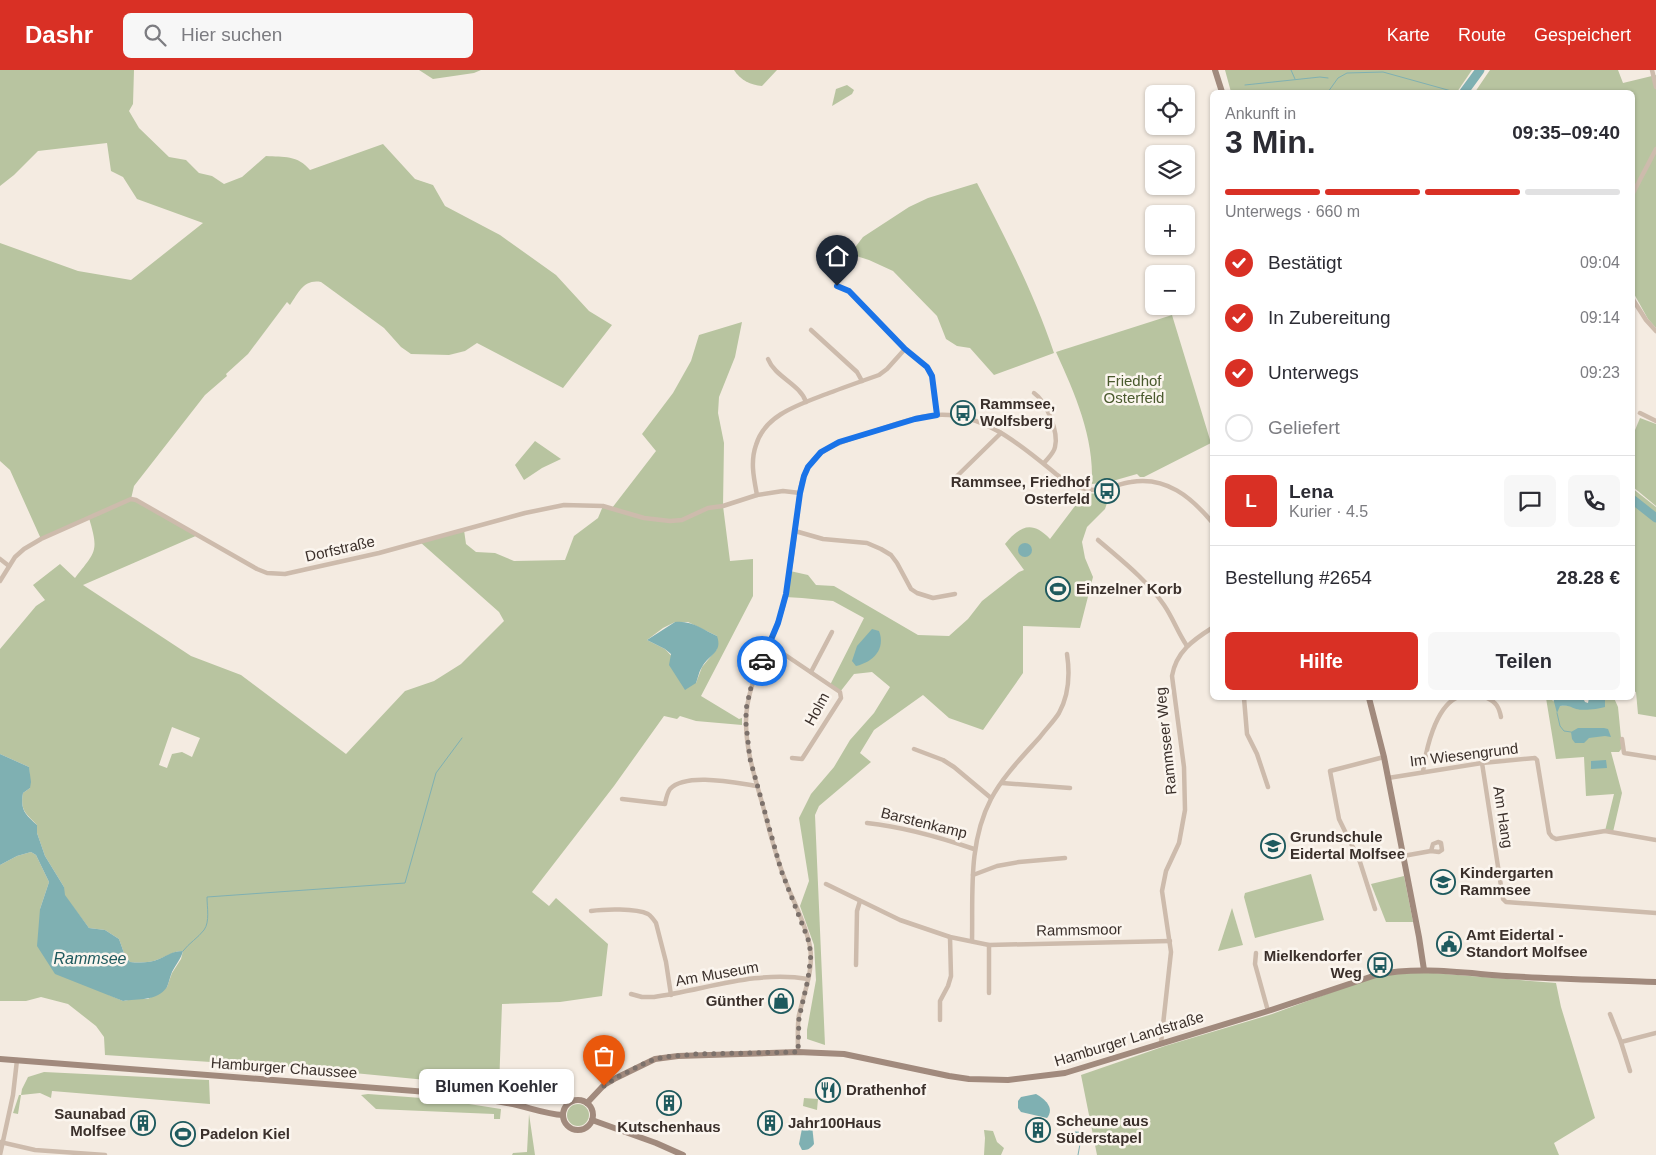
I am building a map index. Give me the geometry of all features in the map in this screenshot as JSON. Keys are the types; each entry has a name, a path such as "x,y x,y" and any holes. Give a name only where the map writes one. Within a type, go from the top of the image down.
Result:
{"main road":[{"path":"1215,70 1221,90"},
{"path":"1370,700 1384,757 1424,970"},
{"name":"Hamburger Landstraße","path":"587,1104 607,1084 647,1062 655,1059 697,1054 798,1052 844,1054 969,1079 1008,1080 1065,1073 1268,1011 1376,975 1392,972 1424,970 1656,982"},
{"name":"Hamburger Chaussee","path":"0,1059 415,1090 483,1098 516,1104 543,1113 563,1115"},
{"path":"579,1100 587,1104 592,1111 592,1120 585,1128 576,1130 567,1125 563,1115 565,1108 571,1102 579,1100"},
{"path":"592,1120 656,1143 683,1155"}],"street":[{"path":"1652,70 1656,87"},
{"path":"1635,189 1656,149"},
{"path":"837,286 849,291 905,349 930,370 937,415"},
{"path":"1635,303 1656,331"},
{"path":"810,330 857,372 862,380"},
{"path":"800,493 782,491 757,495 753,458 763,431 781,414 806,402 884,372 905,349"},
{"path":"768,359 772,367 801,394 806,402"},
{"path":"1034,393 1042,400 1054,427 1054,452 1044,463"},
{"path":"1640,413 1656,421"},
{"path":"798,1052 799,1018 808,979 811,954 808,939 781,870 757,786 747,741 746,709 752,683 778,623 786,594 800,493 808,467 821,452 852,438 915,419 937,415 953,415 966,418 1001,433 1022,446 1071,484 1099,490 1134,481 1166,485 1179,490 1200,507 1210,520"},
{"path":"956,477 1001,433"},
{"name":"Dorfstraße","path":"0,581 15,557 24,549 41,539 131,499 136,500 257,569 267,573 285,574 380,553 525,513 564,505 602,506 644,518 670,521 682,520 708,508 723,506 757,495"},
{"path":"795,531 823,539 867,543 891,556 898,563 911,589 917,593 933,598 955,594"},
{"path":"1098,540 1140,576 1164,605 1188,646"},
{"path":"0,559 9,566"},
{"name":"Rammseer Weg","path":"1161,1043 1170,965 1170,940 1162,900 1163,886 1166,871 1179,843 1185,810 1184,766 1172,676 1173,667 1177,658 1188,646 1210,630"},
{"name":"Holm","path":"811,672 832,632"},
{"name":"Holm","path":"769,644 837,688 840,692 841,698 802,759 792,758"},
{"name":"Barstenkamp","path":"972,941 974,848 981,822 991,798 1008,774 1059,712 1067,691 1070,672 1068,654"},
{"path":"1244,700 1247,734 1257,754 1268,787"},
{"path":"1423,772 1424,761 1440,713 1445,705 1453,700"},
{"path":"1491,700 1496,703 1500,709 1501,717"},
{"path":"1622,739 1624,753 1656,758"},
{"path":"914,749 943,760 954,767 991,798"},
{"path":"1375,909 1360,862 1339,819 1330,771 1384,757"},
{"name":"Im Wiesengrund","path":"1388,778 1535,758 1538,760 1549,833 1552,837 1612,832 1656,840"},
{"name":"Am Hang","path":"1482,764 1503,899 1506,902 1656,913"},
{"path":"622,799 665,804 670,789 680,783 695,779 757,786"},
{"path":"1002,783 1070,788"},
{"name":"Barstenkamp","path":"867,823 895,826 974,848"},
{"path":"1403,856 1431,851"},
{"path":"973,875 996,866 1065,858"},
{"name":"Rammsmoor","path":"826,884 900,920 950,937 989,945 1170,940"},
{"path":"856,965 857,911 860,901"},
{"path":"591,912 607,908 640,912 648,914 653,919 656,923 664,954 671,995"},
{"path":"940,1020 940,1000 951,976 950,937"},
{"path":"989,945 989,993"},
{"path":"1256,953 1255,964 1268,1011"},
{"name":"Am Museum","path":"631,994 642,997 671,995 755,978 808,979"},
{"path":"1610,1014 1622,1042 1630,1071"},
{"path":"1622,1042 1656,1033"},
{"path":"0,1154 18,1060"},
{"path":"1,1142 35,1150 105,1155"}],"green space":[{"path":"0,70 134,70 133,104 129,111 139,128 169,157 186,160 199,173 212,176 224,184 242,177 266,156 295,159 310,170 383,144 415,179 433,185 445,206 500,235 556,275 589,311 612,325 563,388 477,343 465,351 449,355 411,354 401,347 384,328 321,282 310,282 299,291 290,305 287,302 248,354 205,395 134,486 131,499 198,535 83,585 191,656 241,675 346,754 405,691 434,681 461,664 504,621 499,612 420,542 464,530 466,544 476,552 495,553 514,561 565,560 574,536 598,518 603,506 612,508 656,451 642,434 673,393 691,361 699,335 742,322 735,357 719,397 718,413 724,443 723,506 730,561 753,559 753,596 701,696 739,719 742,718 742,725 696,721 680,716 677,719 664,716 614,786 532,892 549,906 556,898 608,944 602,996 560,1002 502,1004 499,1087 302,1068 105,1055 104,1037 96,1026 68,1004 41,997 26,1001 0,1001 0,865 17,856 31,852 36,855 49,882 40,909 109,995 123,1001 148,999 167,987 183,951 152,961 130,962 124,953 119,939 105,930 89,928 64,895 64,887 45,856 37,833 37,825 23,807 23,793 30,788 29,767 0,754 0,649 36,606 45,600 33,585 60,564 75,578 91,556 95,545 89,518 41,539 10,470 0,461 0,243 78,271 131,280 203,223 137,199 123,177 111,171 107,143 38,151 0,186","holes":["675,622 688,622 717,636 717,649 702,667 696,683 665,649 647,640","172,727 200,738 192,757 182,752 172,754 167,768 159,765"]},
{"path":"419,70 481,70 474,73 433,79"},
{"path":"734,70 777,70 762,86 739,77"},
{"path":"1225,70 1472,70 1458,90 1230,90"},
{"path":"1490,70 1618,70 1623,83 1656,75 1656,328 1648,319 1635,296 1635,90 1476,90"},
{"path":"847,85 854,90 852,94 832,106 836,89"},
{"path":"977,183 1009,246 1054,353 994,375 970,348 957,346 946,339 937,316 893,271 850,254 863,237 909,207 928,198"},
{"name":"Friedhof Osterfeld","path":"1172,315 1210,444 1144,477 1140,477 1137,474 1109,482 1092,484 1090,449 1082,416 1056,352"},
{"path":"1640,418 1656,424 1656,506 1635,489 1635,430"},
{"path":"535,441 561,459 542,468 524,480 515,465"},
{"path":"1635,490 1656,507 1656,717 1638,714 1636,692"},
{"path":"1111,491 1105,509 1087,527 1082,542 1085,558 1093,577 1080,628 1023,626 1023,673 983,730 949,718 923,695 874,730 860,753 871,762 819,806 815,815 825,1045 807,1039 816,980 814,945 800,906 809,881 799,818 811,794 834,767 850,740 874,713 890,687 872,672 854,674 840,692 830,685 864,618 833,601 785,597 790,571 808,575 816,585 834,586 918,635 949,636 968,619 982,601 1024,570 1005,544 1016,533 1021,529 1032,527 1044,533 1050,539 1083,493 1102,494"},
{"path":"1546,700 1552,700 1560,706 1570,705 1577,709 1600,700 1615,700 1618,707 1622,748 1619,752 1611,752 1622,793 1613,832 1605,831 1614,794 1586,796 1584,757 1556,759"},
{"path":"1311,874 1324,920 1255,938 1244,897 1245,893"},
{"path":"1404,876 1413,922 1386,922 1371,884"},
{"path":"1232,908 1243,945 1218,951"},
{"path":"1421,972 1556,983 1561,1007 1595,1118 1554,1143 1559,1155 1097,1155 1081,1075 1165,1046 1269,1015 1376,976"},
{"path":"44,1072 209,1080 210,1104 52,1091 51,1098 40,1093 21,1095 28,1077"},
{"path":"19,1095 21,1095 18,1114 13,1113"},
{"path":"361,1095 462,1101 469,1104 501,1109 500,1119 494,1119 494,1114 376,1109"},
{"path":"804,1098 818,1099 817,1110 803,1106"},
{"path":"574,1104 582,1104 589,1111 589,1119 582,1126 574,1126 567,1119 567,1111"},
{"path":"529,1114 535,1155 512,1155 513,1153 527,1152"},
{"path":"984,1130 993,1131 997,1142 1004,1148 1001,1155 984,1155"}],"water":[{"path":"1022,543 1028,543 1032,550 1028,557 1022,557 1018,553 1018,547"},
{"path":"675,622 687,622 697,626 717,636 718,642 717,650 701,669 696,683 685,690 669,665 671,654 647,640"},
{"path":"872,629 879,631 881,644 879,649 873,658 856,666 852,661 857,646"},
{"path":"1554,700 1584,700 1588,703 1589,700 1605,700 1605,707 1583,710 1560,706 1557,713"},
{"path":"1578,728 1608,729 1611,737 1589,738 1584,743 1575,743 1571,732"},
{"name":"Rammsee","path":"0,754 29,767 31,782 30,788 23,793 22,804 24,811 37,825 37,833 45,856 64,887 65,895 89,928 105,930 119,939 124,953 130,962 152,961 173,952 183,951 163,992 147,999 123,1001 55,974 37,946 40,909 49,882 36,855 31,852 17,856 0,865"},
{"path":"1606,760 1607,768 1591,769 1591,761"},
{"path":"1036,1094 1048,1104 1050,1111 1047,1118 1021,1112 1018,1108 1018,1101 1021,1097"},
{"path":"806,1122 812,1125 814,1144 809,1149 802,1150 799,1144 803,1123"},
{"path":"1068,1131 1084,1132 1084,1145 1070,1138 1067,1134"}],"waterway":[{"path":"1291,70 1295,79"},
{"path":"1465,90 1480,70"},
{"path":"1329,90 1338,78 1347,73 1383,72 1448,90"},
{"path":"1245,85 1320,77 1328,78"},
{"path":"1635,501 1656,518"},
{"path":"1557,713 1560,726 1564,731 1571,732"},
{"path":"183,951 206,927 208,919 207,897 405,883 436,773 462,738"},
{"path":"1078,1155 1080,1144"}],"way so far":[{"path":"604,1086 647,1062 663,1057 697,1054 798,1052 799,1018 811,963 810,946 781,870 750,759 747,741 746,709 752,683 762,661"}],"place":[{"name":"Rammsee, Wolfsberg","path":"963,413"},
{"name":"Rammsee, Friedhof Osterfeld","path":"1107,491"},
{"name":"Einzelner Korb","path":"1058,589"},
{"name":"Grundschule Eidertal Molfsee","path":"1273,846"},
{"name":"Kindergarten Rammsee","path":"1443,882"},
{"name":"Amt Eidertal - Standort Molfsee","path":"1449,944"},
{"name":"Mielkendorfer Weg","path":"1380,965"},
{"name":"Günther","path":"781,1001"},
{"name":"Blumen Koehler","path":"604,1086"},
{"name":"Drathenhof","path":"828,1090"},
{"name":"Kutschenhaus","path":"669,1103"},
{"name":"Saunabad Molfsee","path":"143,1123"},
{"name":"Jahr100Haus","path":"770,1123"},
{"name":"Scheune aus Süderstapel","path":"1038,1130"},
{"name":"Padelon Kiel","path":"183,1134"}],"route":[{"path":"762,661 778,623 786,594 800,493 808,467 821,452 839,442 915,419 937,415 930,370 905,349 849,291 837,286"}]}
